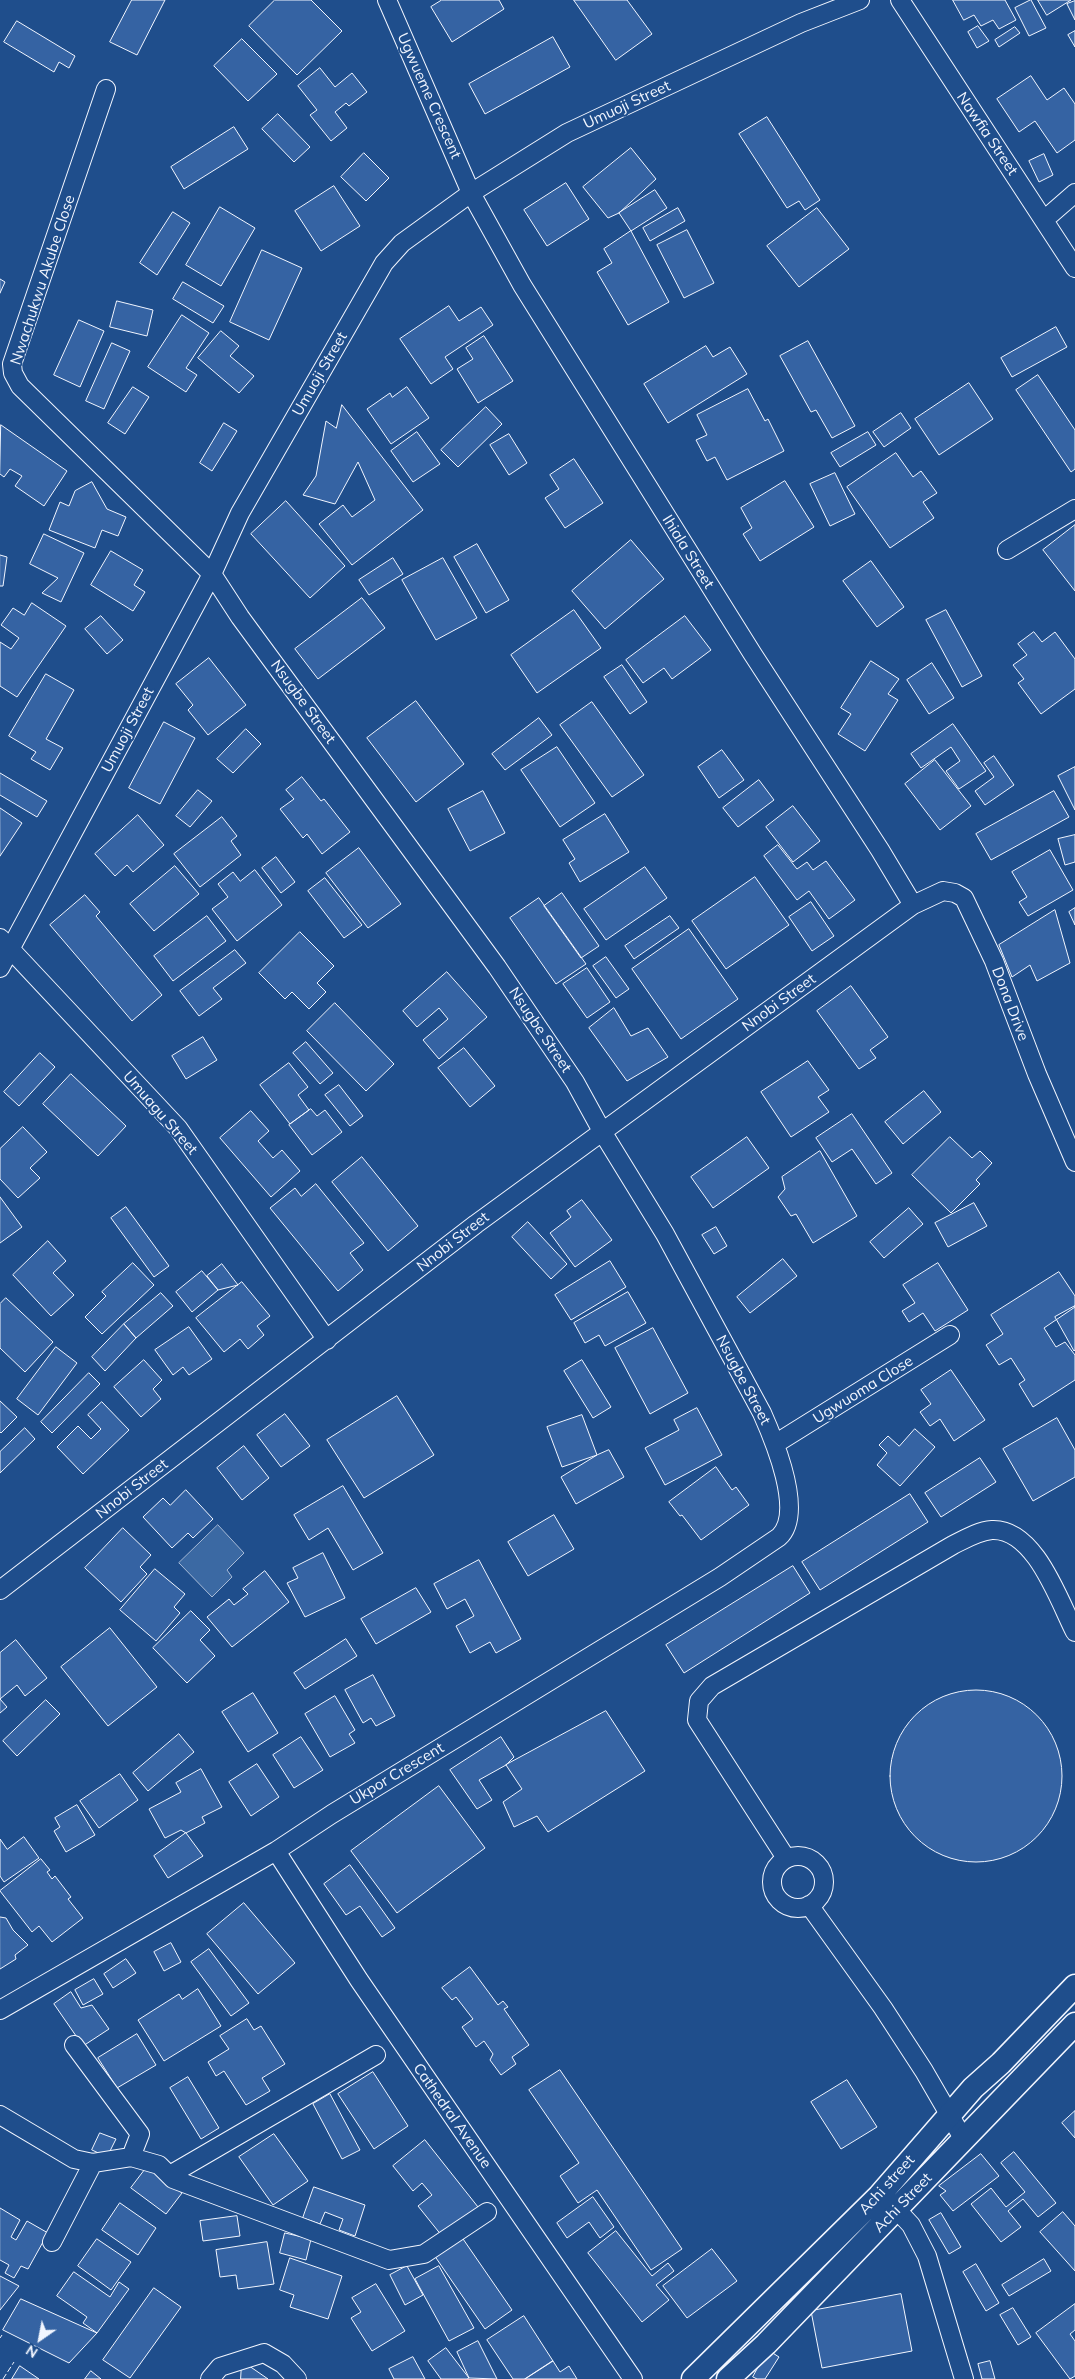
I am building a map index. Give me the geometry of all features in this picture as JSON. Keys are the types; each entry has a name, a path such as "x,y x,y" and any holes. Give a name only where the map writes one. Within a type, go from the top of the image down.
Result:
{"street":[{"name":"Ugwueme Crescent","path":"387,0 471,193"},
{"name":"Umuoji Street","path":"0,968 5,944 212,574 240,513 384,263 402,243 471,193 567,133 801,23 860,0"},
{"name":"Nawfia Street","path":"900,0 1075,268"},
{"name":"Nwachukwu Akube Close","path":"106,89 12,364 20,386 212,574"},
{"name":"Ihiala Street","path":"471,193 522,285 637,471 880,850 913,905"},
{"path":"1044,220 1075,193"},
{"path":"1007,550 1075,510"},
{"name":"Nsugbe Street","path":"212,574 240,617 497,967 576,1082 603,1132 665,1234 762,1413 786,1478 788,1518 786,1528"},
{"name":"Dona Drive","path":"913,905 943,891 954,893 964,898 994,961 1036,1074 1075,1162"},
{"name":"Nnobi Street","path":"0,1590 476,1224 913,905"},
{"name":"Umuagu Street","path":"5,944 178,1128 327,1340"},
{"name":"Ugwuoma Close","path":"775,1444 950,1335"},
{"name":"Ukpor Crescent","path":"0,2010 276,1851 332,1814 720,1577 779,1537 786,1528"},
{"path":"786,1858 697,1720 698,1701 712,1686 953,1545 972,1535 993,1530 1018,1536 1038,1558 1075,1632"},
{"name":"Cathedral Avenue","path":"276,1851 359,1980 633,2379"},
{"path":"799,1855 812,1859 821,1869 824,1879 823,1890 809,1906 797,1908 786,1905 777,1897 772,1887 772,1876 777,1865 786,1858 799,1855"},
{"path":"809,1906 884,2008 924,2071 964,2140"},
{"name":"Achi street","path":"692,2379 879,2196 974,2088 1001,2063 1075,1986"},
{"name":"Achi Street","path":"728,2379 766,2344 897,2210 1075,2024"},
{"path":"74,2045 140,2134 131,2157"},
{"path":"173,2179 176,2172 376,2055"},
{"path":"0,2115 74,2160 93,2163 131,2157 159,2165 173,2179 389,2260 424,2254 487,2212"},
{"path":"52,2242 93,2163"},
{"path":"897,2210 911,2225 927,2256 964,2379"},
{"path":"210,2379 220,2367 264,2353 283,2364 297,2379"}],"water":[{"path":"218,1525 244,1553 227,1570 232,1577 212,1597 179,1563"}],"building":[{"path":"132,0 165,0 137,55 110,42"},
{"path":"275,0 311,0 342,31 297,75 249,26"},
{"path":"442,0 499,0 504,9 452,42 431,7"},
{"path":"574,0 627,0 652,34 616,60"},
{"path":"953,0 1005,0 1016,20 999,29 993,20 981,26 974,15 964,20"},
{"path":"1031,0 1046,28 1029,36 1015,8"},
{"path":"1038,0 1071,0 1047,15"},
{"path":"1075,1 1075,20 1067,4"},
{"path":"17,21 75,56 69,68 59,62 54,72 4,42"},
{"path":"978,26 989,41 977,48 968,32"},
{"path":"1015,27 1020,33 999,47 995,40"},
{"path":"1075,31 1075,47 1068,35"},
{"path":"553,37 570,67 485,114 469,84"},
{"path":"242,39 277,74 248,101 214,66"},
{"path":"320,68 335,87 352,73 367,92 349,106 346,103 335,112 347,128 331,141 310,115 317,110 298,86"},
{"path":"1031,76 1047,100 1064,88 1075,104 1075,140 1057,153 1035,121 1019,132 997,99"},
{"path":"278,114 310,147 294,162 262,129"},
{"path":"767,117 820,200 805,210 799,201 787,208 739,134"},
{"path":"234,127 248,149 184,189 171,167"},
{"path":"631,148 656,179 619,213 608,218 583,187"},
{"path":"364,153 389,178 366,201 341,177"},
{"path":"1044,154 1053,175 1039,182 1029,161"},
{"path":"566,183 589,219 547,246 524,210"},
{"path":"334,186 360,226 321,251 295,211"},
{"path":"655,190 667,208 631,231 619,213"},
{"path":"220,207 255,228 221,286 186,265"},
{"path":"678,208 685,221 650,241 643,228"},
{"path":"817,208 849,249 799,287 767,246"},
{"path":"173,212 190,223 157,275 140,263"},
{"path":"687,230 714,283 684,298 657,245"},
{"path":"631,231 669,302 628,325 597,272 612,263 604,249"},
{"path":"262,250 302,268 269,340 230,322"},
{"path":"0,279 5,282 0,293"},
{"path":"183,282 224,306 213,323 173,299"},
{"path":"117,301 153,310 147,336 110,327"},
{"path":"449,306 459,321 481,307 493,325 445,357 453,369 431,384 400,339"},
{"path":"182,315 209,333 186,368 197,375 186,392 148,367"},
{"path":"79,320 104,331 80,387 54,375"},
{"path":"1056,327 1067,347 1012,377 1001,358"},
{"path":"221,331 239,346 230,356 254,376 239,393 198,358"},
{"path":"484,336 513,381 478,403 457,369 473,359 466,348"},
{"path":"808,341 855,426 832,438 816,410 811,412 780,356"},
{"path":"112,343 130,351 104,409 86,401"},
{"path":"706,346 713,357 730,347 747,374 668,423 644,384"},
{"path":"1038,375 1075,430 1075,469 1071,472 1016,390"},
{"path":"969,383 993,419 939,455 915,419"},
{"path":"133,387 149,397 125,434 108,423"},
{"path":"407,387 429,418 391,444 367,409 390,393 392,397"},
{"path":"748,389 765,421 768,419 784,451 727,480 715,457 707,461 696,440 707,435 697,415"},
{"path":"342,405 423,510 352,565 319,524 343,505 352,517 375,500 358,462 335,504 303,495 316,476 326,421 336,428"},
{"path":"486,407 502,424 458,467 441,450"},
{"path":"901,413 911,428 884,447 873,432"},
{"path":"224,423 237,431 212,471 200,463"},
{"path":"1,425 67,471 44,506 15,486 22,476 10,469 4,477 0,474"},
{"path":"417,432 440,464 413,482 391,451"},
{"path":"868,432 876,445 840,467 831,453"},
{"path":"509,434 527,463 509,475 490,445"},
{"path":"896,453 913,477 921,471 937,493 923,502 934,518 890,548 847,487"},
{"path":"574,459 603,503 565,528 545,498 559,489 550,475"},
{"path":"835,473 855,514 830,526 810,484"},
{"path":"785,481 814,527 760,561 743,534 752,528 741,508"},
{"path":"92,482 107,509 126,517 118,536 102,530 95,548 49,530 60,502 69,506 75,491"},
{"path":"286,501 345,566 310,598 251,534"},
{"path":"1075,525 1075,591 1043,550"},
{"path":"44,534 84,553 61,602 42,593 58,578 30,564"},
{"path":"631,540 664,579 605,629 572,591"},
{"path":"477,544 509,600 486,613 454,557"},
{"path":"111,551 143,570 134,585 145,592 133,611 91,585"},
{"path":"0,555 7,557 3,586 0,586"},
{"path":"393,558 403,574 369,595 359,580"},
{"path":"443,558 477,618 436,640 402,580"},
{"path":"871,561 904,607 877,627 843,581"},
{"path":"362,598 385,628 318,679 295,649"},
{"path":"32,603 66,626 17,697 0,686 0,642 11,649 19,638 1,625 13,608 24,615"},
{"path":"574,610 601,648 537,693 511,655"},
{"path":"946,610 982,676 962,687 926,620"},
{"path":"101,616 123,640 107,654 85,629"},
{"path":"685,616 711,650 672,679 664,668 643,683 626,660"},
{"path":"1034,632 1042,642 1055,632 1075,659 1075,689 1041,714 1018,683 1024,679 1013,665 1027,655 1018,644"},
{"path":"209,658 246,705 208,735 188,710 193,705 176,684"},
{"path":"871,661 899,679 888,694 898,700 865,751 838,734 851,714 841,708"},
{"path":"932,663 954,698 929,714 907,680"},
{"path":"622,665 647,702 630,714 604,677"},
{"path":"46,674 74,690 46,739 63,748 50,770 31,759 36,752 9,736"},
{"path":"416,701 464,764 416,802 367,738"},
{"path":"592,702 644,775 612,797 560,725"},
{"path":"539,718 552,735 505,770 492,754"},
{"path":"164,722 195,738 160,804 129,788"},
{"path":"953,724 986,771 959,789 946,771 960,761 951,747 921,768 911,754"},
{"path":"246,729 261,744 233,773 217,759"},
{"path":"557,747 595,803 560,827 521,770"},
{"path":"722,750 744,780 719,798 698,767"},
{"path":"994,756 1014,785 985,805 975,791 994,777 984,763"},
{"path":"935,760 971,806 940,830 905,784"},
{"path":"1075,767 1075,810 1058,776"},
{"path":"0,773 47,801 37,817 0,795"},
{"path":"302,777 321,801 324,799 350,832 322,854 307,834 303,838 280,809 294,799 286,790"},
{"path":"759,780 774,800 738,827 723,808"},
{"path":"198,790 212,801 190,827 176,816"},
{"path":"483,791 505,833 470,851 448,809"},
{"path":"1054,791 1069,817 991,860 976,834"},
{"path":"793,806 820,841 793,862 766,827"},
{"path":"0,808 22,823 0,856"},
{"path":"605,814 629,852 580,882 569,863 575,859 563,840"},
{"path":"138,815 164,845 133,872 127,865 115,876 95,854"},
{"path":"222,817 237,836 231,841 241,855 200,887 174,854"},
{"path":"1075,835 1075,862 1065,865 1058,839"},
{"path":"778,845 797,869 807,862 813,870 826,861 855,900 829,919 809,891 797,900 764,856"},
{"path":"359,848 401,904 368,928 326,873"},
{"path":"1050,850 1073,890 1028,916 1019,902 1027,897 1012,872"},
{"path":"276,857 295,882 281,893 262,868"},
{"path":"175,866 199,894 154,931 130,904"},
{"path":"645,867 667,898 606,940 584,909"},
{"path":"255,870 282,905 237,941 212,909 228,897 218,884 233,872 240,881"},
{"path":"755,877 789,925 726,969 692,921"},
{"path":"325,878 362,925 344,938 308,891"},
{"path":"562,893 599,946 581,958 544,906"},
{"path":"85,895 100,912 96,916 162,995 132,1021 50,925"},
{"path":"539,898 586,964 556,984 510,918"},
{"path":"811,902 834,936 812,951 789,917"},
{"path":"1075,908 1075,925 1069,912"},
{"path":"1055,910 1070,963 1037,981 1030,965 1012,977 999,945"},
{"path":"207,916 226,941 173,981 154,956"},
{"path":"670,916 679,928 634,959 625,946"},
{"path":"689,929 738,999 681,1039 632,969"},
{"path":"300,932 334,966 317,983 326,992 309,1009 292,992 285,999 259,973"},
{"path":"235,950 246,963 213,988 222,999 199,1016 180,991"},
{"path":"606,957 629,989 616,998 593,966"},
{"path":"587,968 610,1002 587,1018 563,984"},
{"path":"447,972 487,1017 439,1059 423,1040 448,1019 439,1008 417,1027 403,1011"},
{"path":"851,986 888,1037 870,1050 876,1058 859,1069 817,1011"},
{"path":"335,1003 394,1064 366,1091 307,1031"},
{"path":"614,1008 631,1036 648,1028 668,1057 627,1081 589,1028"},
{"path":"203,1037 217,1060 186,1079 172,1056"},
{"path":"306,1042 333,1073 320,1084 293,1053"},
{"path":"464,1048 495,1086 470,1107 438,1068"},
{"path":"40,1053 55,1067 19,1106 4,1092"},
{"path":"808,1061 829,1090 818,1097 829,1112 791,1137 761,1092"},
{"path":"289,1063 308,1087 298,1095 309,1110 290,1124 260,1085"},
{"path":"71,1074 126,1126 98,1156 43,1104"},
{"path":"339,1085 363,1116 350,1126 325,1095"},
{"path":"924,1091 941,1112 903,1144 885,1122"},
{"path":"311,1109 317,1116 325,1110 342,1132 312,1155 289,1125"},
{"path":"251,1111 269,1131 258,1141 273,1158 282,1150 300,1171 271,1197 220,1138"},
{"path":"852,1114 892,1173 876,1184 852,1149 832,1162 816,1138"},
{"path":"23,1127 47,1152 30,1168 40,1178 18,1198 0,1179 0,1149"},
{"path":"747,1137 769,1168 713,1208 691,1177"},
{"path":"950,1137 972,1158 980,1151 992,1163 976,1180 980,1184 951,1213 912,1175"},
{"path":"820,1151 857,1216 813,1243 796,1214 791,1216 778,1197 785,1189 782,1177"},
{"path":"362,1157 418,1226 388,1251 332,1182"},
{"path":"316,1184 364,1243 350,1253 363,1270 338,1291 270,1208 295,1188 301,1196"},
{"path":"0,1197 22,1227 0,1243"},
{"path":"582,1200 612,1240 575,1267 550,1233 571,1217 567,1211"},
{"path":"974,1203 987,1226 948,1247 935,1223"},
{"path":"126,1207 169,1266 154,1277 111,1218"},
{"path":"909,1208 923,1224 884,1258 870,1242"},
{"path":"528,1222 567,1264 551,1279 512,1237"},
{"path":"716,1227 727,1246 714,1254 702,1235"},
{"path":"48,1241 66,1261 53,1273 74,1295 51,1316 13,1275"},
{"path":"783,1259 797,1276 750,1313 737,1297"},
{"path":"610,1261 626,1287 571,1320 555,1295"},
{"path":"133,1263 154,1285 102,1334 85,1317 106,1296 102,1292"},
{"path":"938,1263 968,1310 935,1331 923,1313 909,1322 902,1311 915,1303 903,1285"},
{"path":"222,1264 238,1285 218,1290 207,1276"},
{"path":"202,1271 218,1290 192,1312 176,1292"},
{"path":"1059,1272 1075,1296 1075,1307 1044,1328 1056,1347 1065,1342 1075,1355 1075,1380 1033,1407 1019,1384 1025,1380 1011,1358 999,1365 986,1345 1003,1334 991,1315"},
{"path":"242,1282 270,1316 257,1326 264,1335 248,1349 240,1339 224,1352 196,1318"},
{"path":"628,1292 646,1323 605,1346 599,1335 585,1343 574,1323"},
{"path":"161,1293 173,1306 136,1338 124,1324"},
{"path":"6,1298 53,1342 25,1372 0,1348 0,1304"},
{"path":"1075,1306 1075,1350 1074,1351 1055,1317"},
{"path":"124,1324 136,1338 105,1371 92,1357"},
{"path":"189,1327 212,1359 189,1375 183,1367 173,1375 155,1350"},
{"path":"653,1328 688,1393 650,1414 615,1348"},
{"path":"56,1347 77,1363 38,1415 17,1399"},
{"path":"144,1360 162,1380 153,1389 161,1399 141,1417 114,1387"},
{"path":"582,1360 611,1407 593,1418 564,1371"},
{"path":"951,1370 985,1420 954,1441 940,1419 930,1426 920,1412 931,1404 921,1390"},
{"path":"89,1373 100,1384 52,1433 41,1422"},
{"path":"397,1396 434,1455 364,1498 327,1440"},
{"path":"0,1401 17,1417 1,1433 0,1432"},
{"path":"102,1402 129,1430 83,1474 57,1447 78,1426 91,1439 101,1429 88,1415"},
{"path":"697,1408 722,1455 665,1485 645,1448 679,1430 674,1420"},
{"path":"285,1414 310,1446 281,1467 257,1435"},
{"path":"582,1415 597,1455 562,1467 547,1427"},
{"path":"1057,1418 1075,1450 1075,1477 1033,1501 1003,1449"},
{"path":"25,1428 35,1439 0,1473 0,1452"},
{"path":"915,1429 935,1447 900,1486 877,1465 887,1453 879,1445 888,1436 899,1446"},
{"path":"244,1446 269,1478 242,1500 217,1468"},
{"path":"609,1450 624,1477 576,1504 561,1477 597,1455"},
{"path":"980,1458 996,1482 941,1517 925,1493"},
{"path":"716,1467 732,1490 736,1487 749,1505 701,1540 682,1515 680,1516 669,1502"},
{"path":"343,1486 383,1553 353,1570 328,1528 309,1540 294,1515"},
{"path":"186,1490 213,1519 193,1538 188,1533 172,1548 143,1517 163,1498 170,1505"},
{"path":"910,1494 928,1522 820,1590 802,1562"},
{"path":"554,1515 574,1549 528,1576 508,1542"},
{"path":"123,1528 151,1555 140,1567 147,1574 121,1602 85,1568"},
{"path":"323,1553 345,1598 305,1617 287,1583 298,1578 293,1568"},
{"path":"479,1560 521,1639 496,1653 490,1642 470,1653 456,1626 474,1616 465,1599 447,1609 434,1584"},
{"path":"793,1566 810,1593 684,1673 666,1645"},
{"path":"155,1569 185,1594 174,1607 180,1613 156,1641 120,1610"},
{"path":"265,1571 289,1602 232,1647 207,1617 229,1599 234,1605 248,1594 243,1589"},
{"path":"416,1588 431,1612 376,1644 361,1619"},
{"path":"191,1611 210,1630 200,1640 215,1656 187,1683 153,1648"},
{"path":"110,1628 157,1687 108,1726 61,1667"},
{"path":"346,1639 357,1656 305,1689 294,1673"},
{"path":"16,1640 47,1678 25,1696 17,1685 0,1699 0,1653"},
{"path":"373,1675 395,1716 376,1726 371,1718 363,1723 345,1690"},
{"path":"984,1690 993,1691 1017,1700 1031,1709 1043,1721 1056,1743 1061,1759 1061,1793 1056,1809 1043,1831 1031,1843 1009,1856 993,1861 968,1862 959,1861 935,1852 921,1843 909,1831 896,1809 891,1793 890,1768 891,1759 900,1735 909,1721 921,1709 943,1696 959,1691"},
{"path":"253,1693 278,1733 248,1752 222,1712"},
{"path":"335,1696 355,1730 349,1734 355,1743 330,1757 305,1714"},
{"path":"0,1699 7,1707 0,1713"},
{"path":"46,1700 60,1714 17,1756 3,1741"},
{"path":"606,1711 645,1771 548,1832 537,1816 514,1827 503,1802 522,1789 506,1765"},
{"path":"179,1734 194,1752 148,1791 133,1773"},
{"path":"301,1737 323,1770 294,1788 273,1755"},
{"path":"501,1737 514,1757 506,1765 479,1780 492,1800 477,1809 450,1770"},
{"path":"257,1764 279,1797 251,1816 229,1782"},
{"path":"201,1769 222,1807 202,1817 205,1823 186,1833 181,1830 165,1838 149,1809 181,1792 176,1783"},
{"path":"120,1774 138,1800 99,1828 80,1801"},
{"path":"439,1786 485,1848 397,1913 351,1851"},
{"path":"77,1805 95,1835 66,1852 54,1831 60,1827 55,1818"},
{"path":"186,1833 203,1856 168,1878 154,1856"},
{"path":"24,1837 39,1858 4,1882 0,1876 0,1839 7,1849"},
{"path":"41,1859 50,1870 47,1872 52,1879 55,1876 71,1897 68,1899 83,1918 52,1942 39,1926 32,1932 0,1891"},
{"path":"350,1865 395,1928 382,1937 360,1906 346,1915 324,1884"},
{"path":"244,1903 295,1963 258,1994 207,1934"},
{"path":"0,1917 6,1918 13,1930 28,1945 15,1955 16,1959 0,1969"},
{"path":"171,1943 181,1962 164,1971 154,1952"},
{"path":"209,1949 249,2003 231,2016 191,1962"},
{"path":"126,1959 136,1973 113,1988 104,1974"},
{"path":"470,1967 498,2005 503,2001 508,2007 504,2009 529,2045 512,2057 516,2064 501,2075 490,2060 493,2054 484,2041 476,2047 462,2027 473,2019 456,1997 452,2000 442,1988"},
{"path":"94,1979 103,1994 83,2005 75,1990"},
{"path":"198,1989 221,2026 164,2061 138,2020 179,1994 182,1999"},
{"path":"71,1992 81,2008 92,2005 109,2029 83,2046 54,2004"},
{"path":"247,2019 254,2030 261,2026 285,2064 262,2078 270,2091 246,2105 224,2071 216,2076 208,2062 229,2049 220,2036"},
{"path":"137,2034 156,2065 117,2088 98,2058"},
{"path":"560,2070 682,2249 651,2270 597,2190 578,2203 560,2176 579,2163 529,2090"},
{"path":"373,2072 408,2126 374,2149 338,2094"},
{"path":"188,2077 219,2128 201,2139 170,2088"},
{"path":"847,2080 877,2127 841,2149 811,2102"},
{"path":"330,2094 360,2150 342,2159 313,2104"},
{"path":"1075,2111 1075,2138 1062,2123"},
{"path":"100,2133 116,2139 107,2157 92,2150"},
{"path":"274,2134 308,2181 273,2205 239,2157"},
{"path":"425,2140 478,2207 442,2236 418,2206 432,2195 422,2183 413,2191 393,2166"},
{"path":"1014,2152 1056,2203 1038,2217 1023,2199 1008,2211 1021,2227 1001,2242 971,2204 991,2188 1006,2207 1025,2192 1001,2163"},
{"path":"981,2154 999,2176 953,2211 940,2195 946,2191 939,2186"},
{"path":"147,2167 182,2193 166,2214 131,2188"},
{"path":"314,2187 365,2205 355,2236 339,2230 343,2219 325,2212 320,2224 303,2218"},
{"path":"593,2197 614,2227 600,2238 589,2222 567,2238 557,2223"},
{"path":"120,2203 156,2228 138,2255 102,2230"},
{"path":"0,2208 20,2220 11,2237 16,2240 27,2221 48,2233 28,2269 21,2266 14,2278 5,2273 9,2265 0,2260"},
{"path":"1063,2212 1075,2226 1075,2271 1040,2232"},
{"path":"941,2213 961,2247 949,2254 929,2220"},
{"path":"237,2216 240,2236 203,2241 200,2221"},
{"path":"616,2231 652,2276 668,2263 674,2271 656,2285 669,2300 642,2322 588,2253"},
{"path":"285,2233 311,2239 306,2260 280,2253"},
{"path":"461,2236 512,2310 485,2329 434,2255"},
{"path":"97,2239 131,2262 111,2290 78,2266"},
{"path":"267,2242 274,2284 238,2289 236,2275 220,2277 216,2250"},
{"path":"712,2249 737,2281 687,2318 663,2286"},
{"path":"290,2258 342,2276 328,2319 290,2307 294,2295 280,2290"},
{"path":"1044,2259 1051,2271 1009,2296 1002,2285"},
{"path":"976,2264 999,2303 986,2311 963,2272"},
{"path":"407,2266 423,2295 405,2305 390,2275"},
{"path":"439,2266 474,2328 449,2341 415,2279"},
{"path":"74,2272 110,2297 119,2282 129,2289 97,2333 83,2323 87,2317 57,2296"},
{"path":"0,2276 19,2286 0,2310"},
{"path":"376,2284 405,2331 372,2351 351,2318 361,2312 352,2298"},
{"path":"154,2288 181,2307 130,2378 103,2360"},
{"path":"901,2294 912,2351 822,2368 811,2311"},
{"path":"21,2299 97,2333 69,2363 3,2330"},
{"path":"1075,2304 1075,2330 1070,2334 1075,2341 1075,2376 1070,2379 1036,2333"},
{"path":"1013,2308 1031,2337 1018,2345 1000,2315"},
{"path":"524,2316 553,2361 525,2379 513,2379 487,2340"},
{"path":"478,2341 497,2379 469,2378 457,2352"},
{"path":"446,2348 469,2378 441,2379 428,2361"},
{"path":"768,2350 779,2357 765,2379 757,2379 753,2377"},
{"path":"413,2357 425,2379 394,2379 389,2369"},
{"path":"242,2361 268,2379 241,2379"},
{"path":"553,2361 560,2372 569,2366 577,2379 525,2379"},
{"path":"990,2361 995,2379 982,2379 978,2364"},
{"path":"20,2366 39,2379 12,2379"},
{"path":"91,2371 101,2379 85,2379"}],"fence":[{"path":"3,2379 14,2362"}]}
